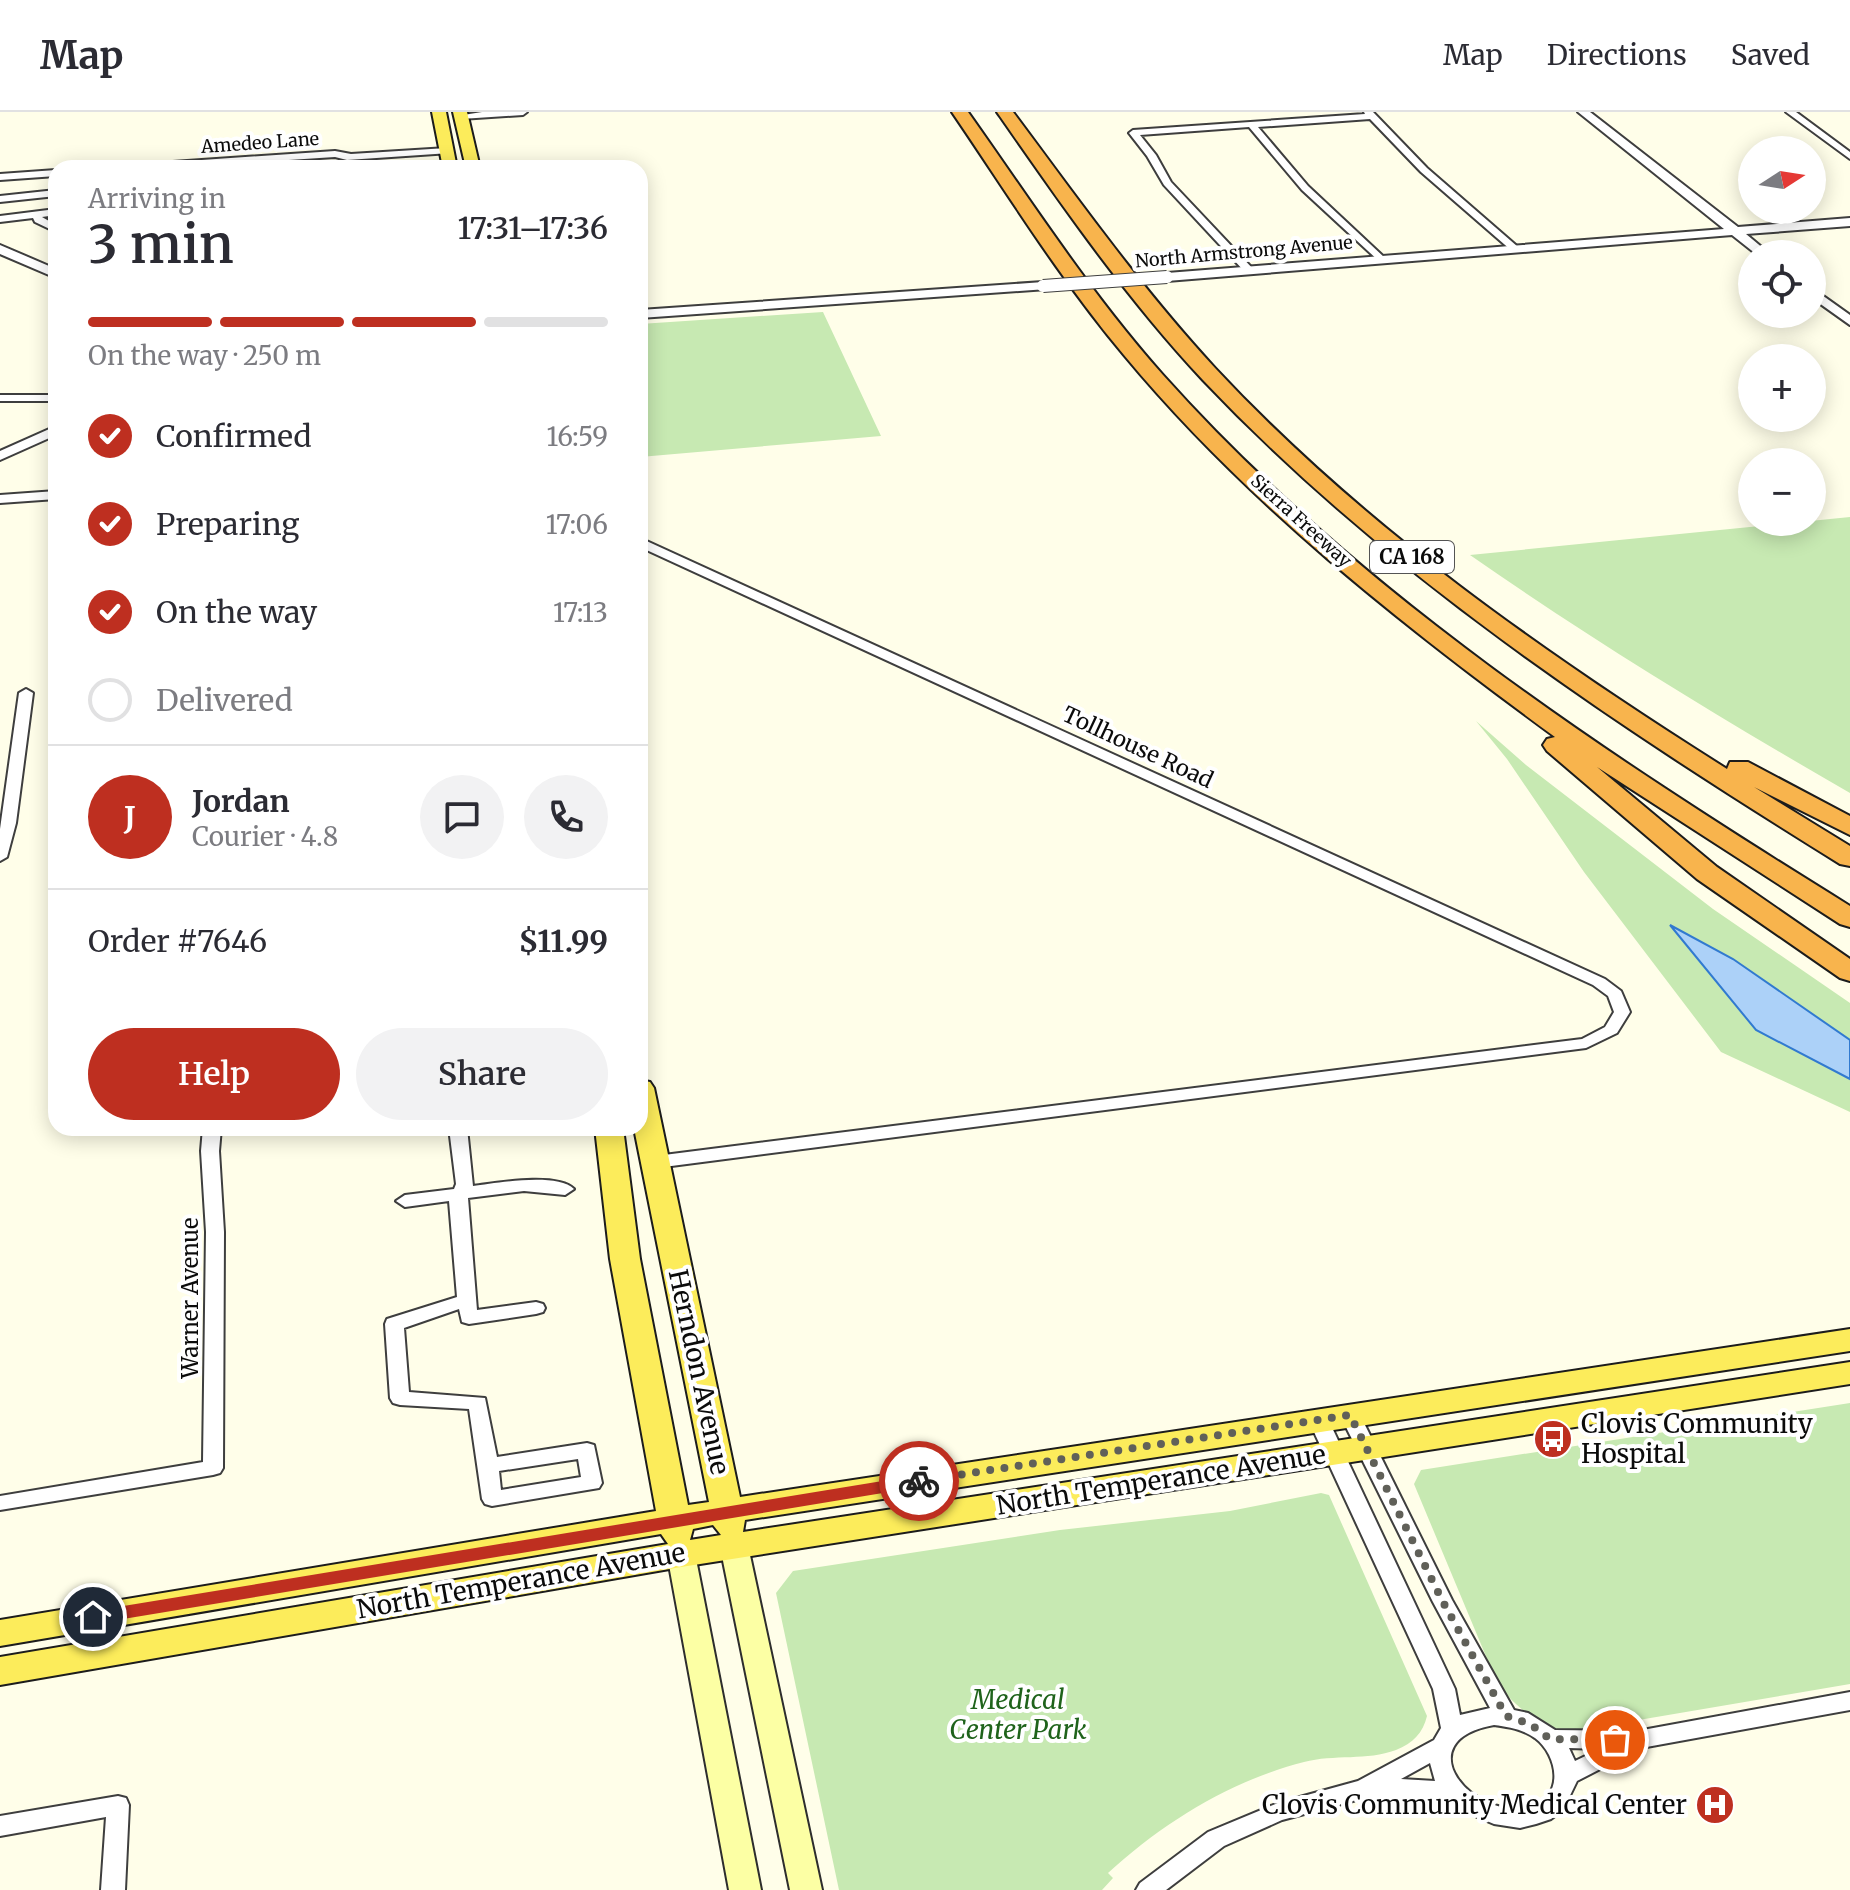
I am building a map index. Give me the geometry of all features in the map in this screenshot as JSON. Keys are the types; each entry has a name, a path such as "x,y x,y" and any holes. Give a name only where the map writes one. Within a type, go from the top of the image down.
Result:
{"highway":[{"name":"Sierra Freeway","path":"1010,115 1152,308 1210,375 1321,481 1437,578 1611,704 1850,858"},
{"name":"Sierra Freeway","path":"963,117 1100,312 1158,382 1278,501 1377,588 1443,640 1622,770 1850,918"},
{"path":"1437,578 1652,719 1850,827"},
{"path":"1443,640 1499,696 1707,873 1850,972"}],"main road":[{"path":"439,112 449,160"},
{"path":"457,113 471,160"},
{"path":"447,149 459,151 461,160"},
{"name":"Herndon Avenue","path":"648,1125 806,1890"},
{"path":"610,1136 625,1259 745,1890"},
{"name":"North Temperance Avenue","path":"0,1633 674,1519 1850,1340"},
{"name":"North Temperance Avenue","path":"0,1671 681,1554 1850,1373"}],"street":[{"path":"457,113 523,112"},
{"path":"1583,112 1746,240"},
{"path":"1790,112 1850,156"},
{"path":"1249,270 1167,183 1133,133 1370,114 1431,176 1515,249"},
{"path":"1252,125 1305,188 1381,260"},
{"name":"Amedeo Lane","path":"346,160 383,153 447,149"},
{"path":"197,151 197,160"},
{"path":"33,194 43,161"},
{"path":"0,177 48,174"},
{"path":"0,197 48,193"},
{"path":"0,219 48,213"},
{"path":"37,214 38,220 48,225"},
{"name":"North Armstrong Avenue","path":"648,313 1167,277 1850,222"},
{"path":"0,249 48,270"},
{"path":"1826,303 1850,321"},
{"path":"0,398 48,398"},
{"path":"0,456 48,434"},
{"path":"0,499 48,496"},
{"name":"Tollhouse Road","path":"648,546 1599,982 1615,994 1622,1012 1611,1030 1586,1043 656,1162"},
{"path":"0,857 9,823 26,693"},
{"name":"Warner Avenue","path":"0,1503 213,1468 215,1232 211,1136"},
{"path":"459,1136 465,1184 458,1200 469,1318 536,1308"},
{"path":"405,1201 524,1185 565,1189"},
{"path":"467,1300 394,1324 400,1398 478,1403 492,1499 592,1483 587,1450 488,1466"},
{"path":"1350,1415 1443,1602 1506,1716"},
{"path":"1318,1419 1444,1689 1446,1738 1439,1761 1443,1776 1464,1802"},
{"path":"1550,1739 1637,1740 1850,1701"},
{"path":"1148,1890 1216,1839 1278,1812 1364,1789 1430,1789 1490,1815 1527,1818 1543,1813 1556,1803 1564,1791 1567,1776 1560,1751 1530,1724 1506,1716 1474,1717 1364,1789"},
{"path":"1567,1776 1637,1740"},
{"path":"0,1826 118,1805 113,1890"}],"green space":[{"path":"823,312 881,436 648,456 648,323"},
{"path":"1850,517 1850,793 1657,678 1470,555 1738,528 1738,536 1826,536 1826,519"},
{"path":"1476,721 1526,765 1713,909 1850,1003 1850,1112 1721,1052 1584,872 1507,759"},
{"path":"1850,1403 1850,1684 1568,1732 1529,1715 1498,1685 1414,1484 1421,1470"},
{"name":"Medical Center Park","path":"1321,1493 1329,1495 1427,1716 1423,1728 1412,1741 1385,1753 1304,1762 1224,1792 1175,1820 1129,1854 1108,1873 1113,1878 1102,1890 839,1890 776,1593 793,1571 1060,1530 1230,1511"}],"water":[{"path":"1670,925 1733,959 1850,1040 1850,1079 1756,1030"}],"way so far":[{"path":"919,1481 1350,1415 1443,1602 1506,1716 1530,1724 1550,1739 1615,1740"}],"place":[{"name":"Clovis Community Hospital","path":"1553,1439"},
{"name":"Clovis Community Medical Center","path":"1715,1805"}],"route":[{"path":"93,1617 919,1481"}]}
